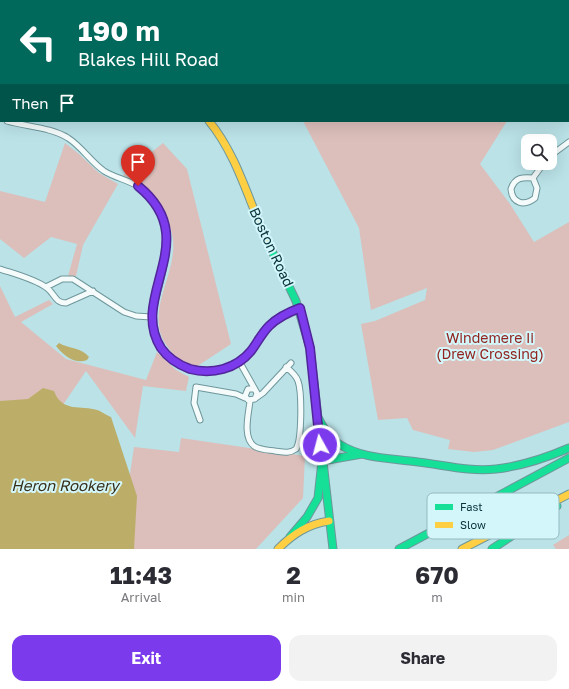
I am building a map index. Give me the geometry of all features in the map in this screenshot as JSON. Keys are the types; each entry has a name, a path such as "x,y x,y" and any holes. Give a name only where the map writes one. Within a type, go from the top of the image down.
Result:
{"main road":[{"name":"Boston Road","path":"210,122 219,132 235,160 263,232 300,308 310,348 333,549"},
{"path":"317,415 328,434 337,443 363,454 455,468 487,470 524,464 569,448"},
{"path":"278,549 307,516 318,498 322,461 363,454"},
{"path":"503,493 569,458"},
{"path":"559,499 569,494"},
{"path":"559,504 569,497"},
{"path":"290,537 307,526 330,521"},
{"path":"398,549 427,534"},
{"path":"462,549 481,539"},
{"path":"492,549 507,539"}],"street":[{"path":"12,122 45,129 63,135 80,147 100,168 138,186 152,199 164,221 167,248 151,316 154,331 162,349 180,365 197,370 214,371 226,368 239,361 250,351 270,325 286,314 300,308"},
{"path":"557,151 569,142"},
{"path":"533,178 539,170"},
{"path":"519,178 533,178 537,188 535,198 525,204 519,203 514,199 511,189 515,181 519,178"},
{"path":"0,268 46,287 56,300 62,303 66,303 93,291"},
{"path":"46,287 62,279 79,282 124,312 136,316 151,316"},
{"path":"239,361 255,390 256,398"},
{"path":"200,420 194,401 196,387 236,394 248,399 256,398 291,362"},
{"path":"247,376 246,391 248,399 249,439 253,445 261,449 288,452 296,449 300,439 299,384 295,376 286,367"},
{"path":"236,394 246,391 264,390 268,386"}],"green space":[{"name":"Windemere Ii (Drew Crossing)","path":"304,122 506,122 480,164 510,204 534,242 569,222 569,422 493,450 474,452 448,449 450,440 413,430 407,418 378,420 361,324 375,321 425,300 427,288 371,310 359,228"},
{"path":"65,143 99,173 118,184 83,245 76,276 68,276 77,244 51,237 24,258 0,239 0,191 45,202"},
{"path":"163,143 187,169 231,344 196,367 183,362 176,357 167,346 160,333 158,319 160,305 172,262 172,234 169,223 161,205 155,198 141,186 123,175"},
{"path":"0,286 15,317 49,300 53,304 21,322 66,359 146,380 157,352 176,370 189,377 186,391 143,386 135,438 86,371 7,487 0,485"},
{"path":"181,438 305,456 303,498 256,549 119,549 134,447 179,452"},
{"path":"569,535 569,549 556,549 553,545"}],"water":[{"path":"59,343 82,351 89,357 87,360 83,361 74,360 62,353 56,346"},
{"name":"Heron Rookery","path":"43,388 54,391 62,403 73,407 97,410 111,417 137,496 134,549 0,549 0,401 28,399"}],"traffic: fast":[{"path":"270,247 296,301 310,348 333,549"},
{"path":"317,415 323,427 332,438 339,444 357,453 457,468 476,470 506,468 534,461 569,448"},
{"path":"290,537 307,517 318,498 322,461 362,454"},
{"path":"504,493 569,458"},
{"path":"399,549 427,534"},
{"path":"492,549 507,539"}],"traffic: slow":[{"path":"210,122 228,150 236,166 270,247"},
{"path":"559,499 569,494"},
{"path":"278,549 301,530 321,522 329,521"},
{"path":"462,549 481,539"}],"route":[{"path":"138,186 152,199 157,207 164,221 167,234 166,255 151,316 156,337 162,349 171,359 180,365 203,371 220,370 233,365 246,356 274,321 300,308 310,348 320,445"}]}
